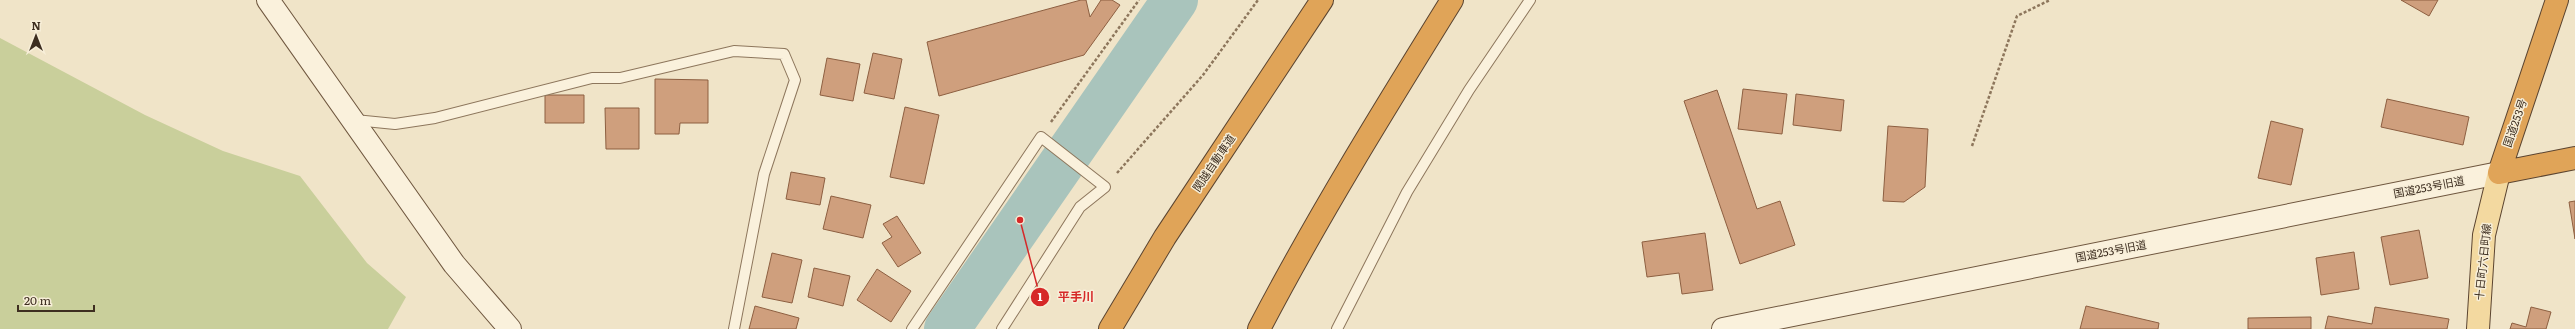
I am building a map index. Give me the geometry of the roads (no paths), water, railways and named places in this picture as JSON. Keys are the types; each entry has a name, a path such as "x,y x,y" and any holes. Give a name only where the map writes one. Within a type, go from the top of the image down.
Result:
{"highway":[{"name":"関越自動車道","path":"1110,329 1165,237 1322,0"},
{"path":"1259,329 1290,271 1350,168 1452,0"},
{"name":"国道253号","path":"2499,173 2557,0"},
{"path":"2499,173 2575,158"}],"main road":[{"name":"十日町六日町線","path":"2478,329 2484,235 2499,173"}],"street":[{"path":"268,0 454,264 510,329"},
{"name":"国道253号旧道","path":"1723,329 2499,173"}],"lane":[{"path":"1337,329 1407,192 1469,90 1530,0"},
{"path":"352,120 395,124 435,118 592,78 620,78 734,51 784,54 795,80 764,174 734,329"},
{"path":"912,329 1044,140 1105,187 1080,207 1002,329"}],"waterway":[{"path":"947,329 1175,0"}],"place":[{"name":"平手川","path":"1020,220"}]}
